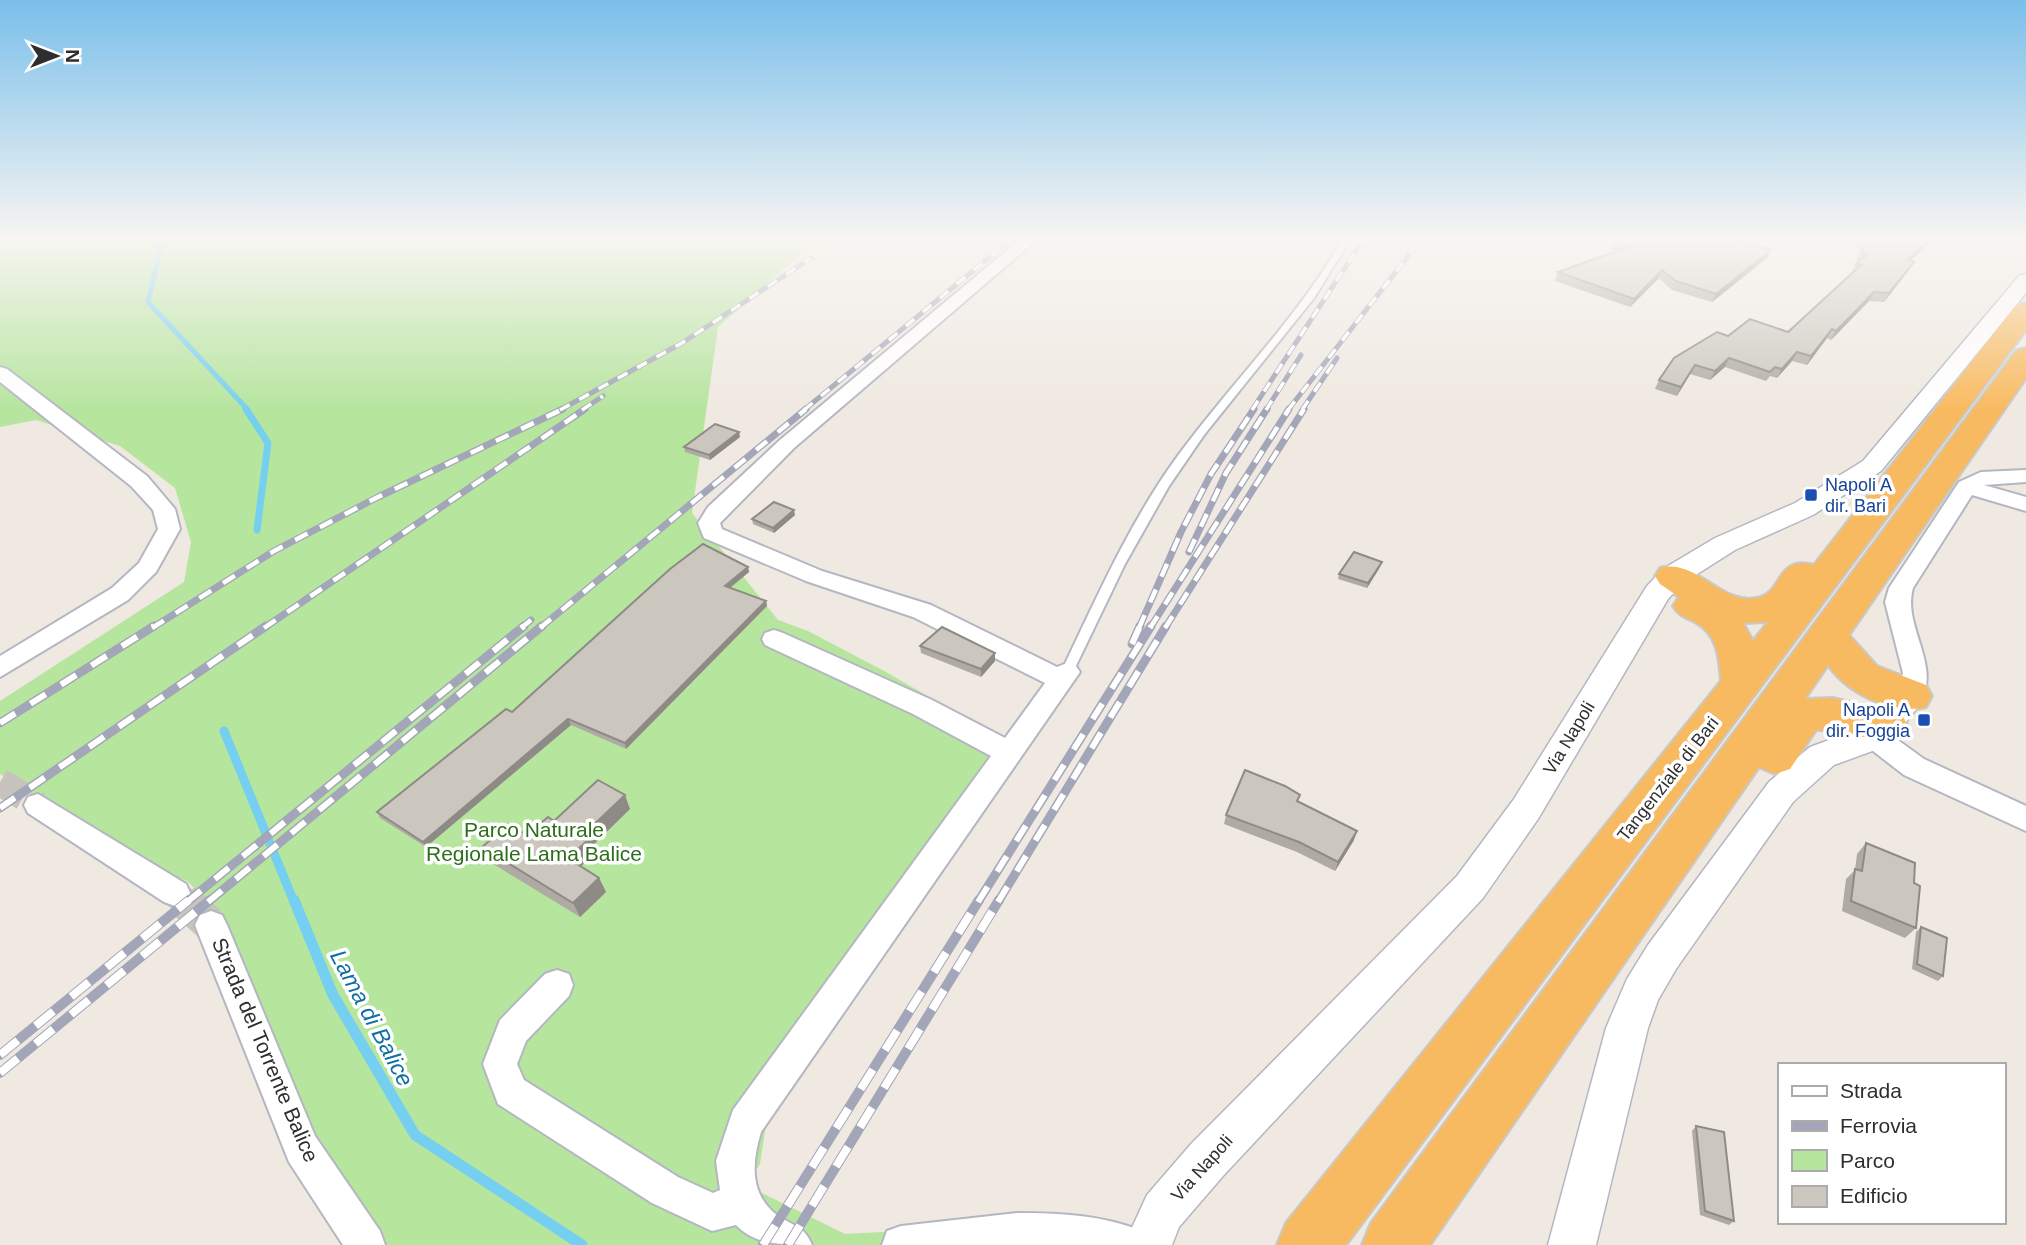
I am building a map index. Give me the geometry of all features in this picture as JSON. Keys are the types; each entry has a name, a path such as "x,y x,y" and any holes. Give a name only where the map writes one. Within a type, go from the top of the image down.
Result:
{"highway":[{"name":"Tangenziale di Bari","path":"1308,1245 1843,553 2026,311"},
{"path":"1393,1245 2026,357"},
{"path":"1665,584 1737,609 1760,611 1774,607 1809,565 1843,553"},
{"path":"1665,584 1728,627 1738,645 1742,682"},
{"path":"1830,635 1846,663 1857,674 1874,684 1891,720"},
{"path":"1726,780 1764,772 1804,715 1833,713 1891,720"}],"street":[{"path":"793,1245 758,1224 740,1197 734,1161 746,1123 893,912 1064,676 922,611 814,576 712,533 709,523 716,512 787,444 963,295"},
{"name":"Via Napoli","path":"1148,1245 1163,1211 1207,1160 1470,887 1526,809 1665,584 1725,544 1804,509 1872,466 2013,295"},
{"path":"0,373 139,481 164,509 169,529 148,567 120,594 0,668"},
{"path":"1572,1245 1627,1028 1655,969 1781,792 1822,756 1891,720 1916,673 1897,602 1901,588 1967,487 1981,478 2026,476"},
{"path":"1967,487 2026,504"},
{"path":"774,639 971,730 1009,753"},
{"path":"1891,720 1914,767 2026,820"},
{"path":"38,806 175,893"},
{"name":"Strada del Torrente Balice","path":"211,925 302,1149 366,1245"},
{"path":"556,985 512,1031 499,1064 511,1092 665,1189 712,1212 727,1210 740,1197"},
{"path":"901,1245 1017,1232 1073,1233 1128,1245"}],"lane":[{"path":"1064,676 1157,495 1311,295"}],"green space":[{"name":"Parco Naturale Regionale Lama Balice","path":"0,295 754,295 718,327 692,513 778,620 808,631 886,672 1014,746 770,1099 760,1164 746,1185 845,1234 1052,1223 1071,1245 380,1245 237,1019 209,902 187,881 75,836 30,794 0,774 0,701 184,582 191,542 175,488 120,446 36,420 0,427"}],"building":[{"path":"1828,295 1871,295 1836,331 1832,329 1811,356 1797,352 1782,369 1775,367 1770,372 1729,358 1715,371 1695,365 1681,387 1659,380 1674,358 1717,332 1728,336 1750,319 1788,332"},
{"path":"715,424 739,432 709,455 684,447"},
{"path":"774,502 794,510 773,528 752,519"},
{"path":"703,544 748,567 725,586 766,601 625,743 568,719 423,842 377,812 506,709 512,712 670,569"},
{"path":"1354,552 1382,562 1368,583 1339,574"},
{"path":"942,627 995,653 981,669 920,646"},
{"path":"1245,770 1285,786 1300,795 1297,801 1357,831 1338,862 1299,842 1226,815"},
{"path":"598,780 625,795 581,837 588,840 568,858 599,878 573,903 482,847 509,824 527,835 548,817 554,821"},
{"path":"1866,843 1915,863 1914,883 1920,886 1916,928 1851,901 1855,869 1862,871"},
{"path":"1921,927 1947,938 1943,976 1917,964"},
{"path":"1696,1126 1724,1132 1734,1221 1705,1211"}],"waterway":[{"name":"Lama di Balice","path":"150,295 148,302 248,410"},
{"name":"Lama di Balice","path":"246,409 268,443 257,530"},
{"name":"Lama di Balice","path":"224,731 294,902"},
{"name":"Lama di Balice","path":"294,900 333,995 415,1135 582,1245"}],"tunnel":[{"path":"0,782 38,805"},
{"path":"175,893 185,902"},
{"path":"183,900 211,925"}],"railway":[{"path":"560,410 682,343 755,295"},
{"path":"804,410 943,295"},
{"path":"1252,410 1327,295"},
{"path":"1288,410 1378,295"},
{"path":"1266,410 1301,355"},
{"path":"1302,410 1337,358"},
{"path":"582,410 603,396"},
{"path":"152,628 274,551 378,497 563,409"},
{"path":"264,628 585,409"},
{"path":"540,628 806,409"},
{"path":"1139,628 1181,532 1211,474 1254,409"},
{"path":"1189,552 1226,473 1267,409"},
{"path":"1150,628 1289,409"},
{"path":"1165,628 1304,409"},
{"path":"521,628 531,620"},
{"path":"0,723 154,626"},
{"path":"0,808 266,626"},
{"path":"187,902 524,626"},
{"path":"208,902 542,626"},
{"path":"1132,644 1140,626"},
{"path":"978,902 1151,626"},
{"path":"998,902 1166,626"},
{"path":"0,1055 189,900"},
{"path":"0,1073 210,900"},
{"path":"763,1245 979,900"},
{"path":"788,1245 999,900"}],"place":[{"name":"Napoli A dir. Bari","path":"1811,495"},
{"name":"Napoli A dir. Foggia","path":"1924,720"}]}
